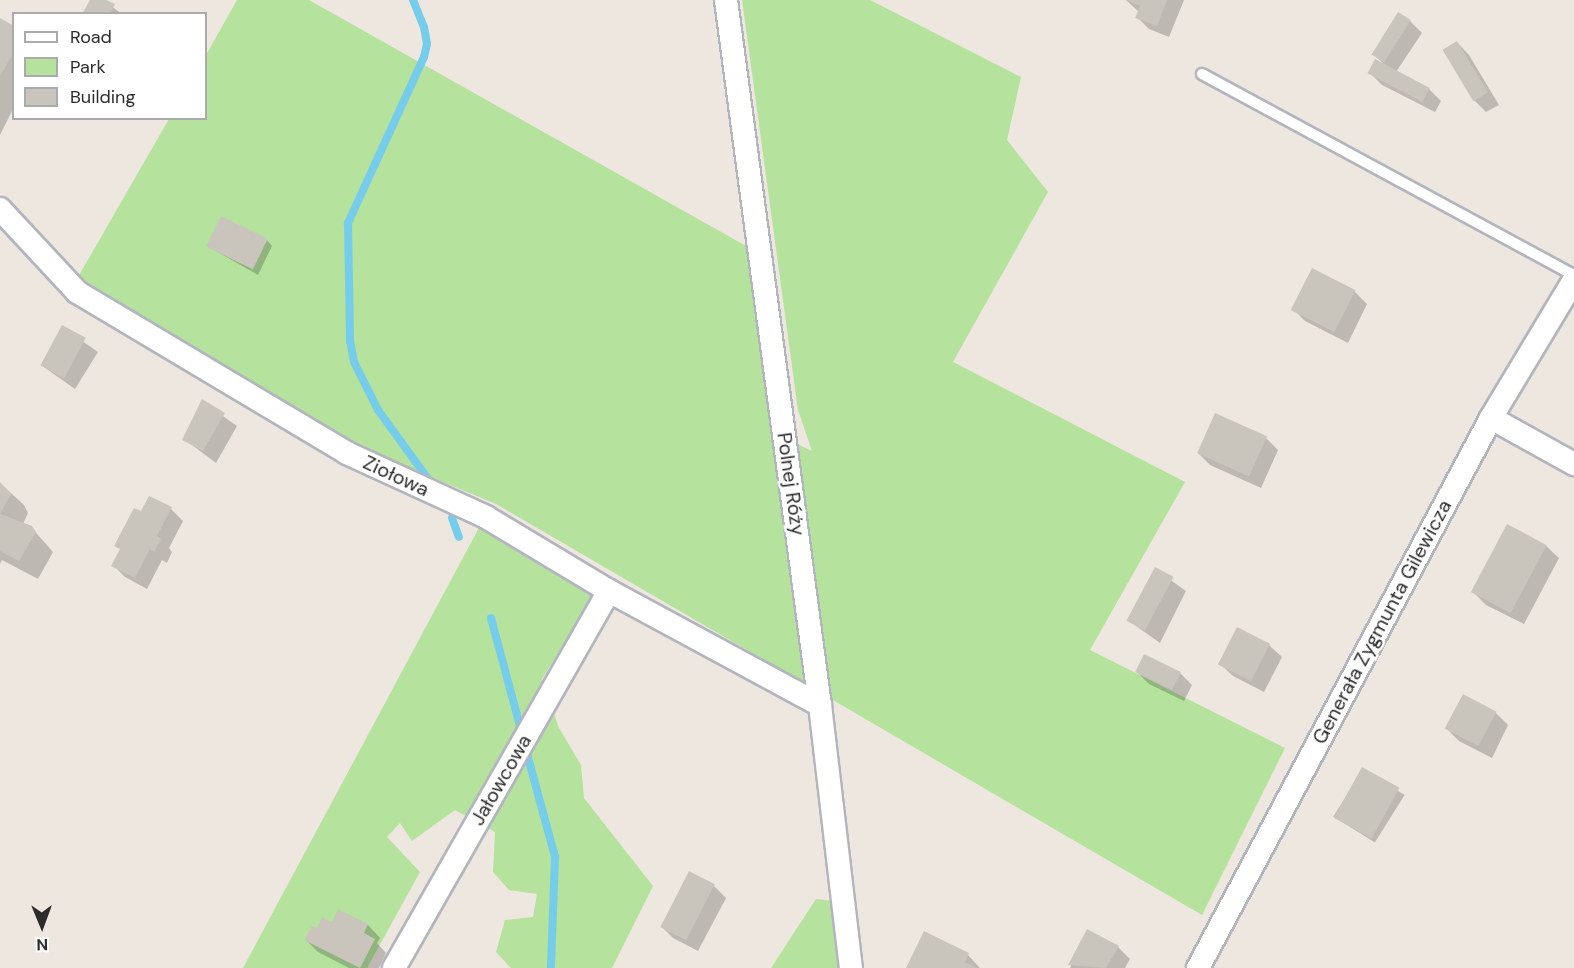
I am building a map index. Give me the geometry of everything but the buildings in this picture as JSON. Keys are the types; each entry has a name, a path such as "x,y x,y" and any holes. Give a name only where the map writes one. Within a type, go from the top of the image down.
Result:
{"street":[{"name":"Polnej Róży","path":"726,0 820,705 851,968"},
{"name":"Ziołowa","path":"0,209 77,292 347,453 486,518 609,591 820,705"},
{"name":"Generała Zygmunta Gilewicza","path":"1198,968 1491,418 1574,280"},
{"path":"1491,418 1574,464"},
{"name":"Jałowcowa","path":"394,968 609,591"}],"lane":[{"path":"1202,74 1574,275"}],"green space":[{"path":"237,0 309,0 746,246 771,432 812,451 798,410 742,0 870,0 1021,77 1007,140 1048,192 953,362 1185,482 1090,650 1285,748 1202,915 496,504 359,447 78,277 168,120 207,120 207,53"},
{"path":"481,524 594,595 542,679 559,728 581,765 584,798 653,886 612,968 511,968 496,952 505,920 533,917 537,894 509,890 493,872 495,832 455,810 412,841 400,823 387,837 420,872 367,968 243,968"},
{"path":"816,899 834,901 839,968 771,968"}],"waterway":[{"path":"413,0 424,27 427,44 424,57 348,223 350,341 354,362 378,410 431,483"},
{"path":"452,518 459,537"},
{"path":"491,618 521,730"},
{"path":"526,750 555,857 551,968"}]}
